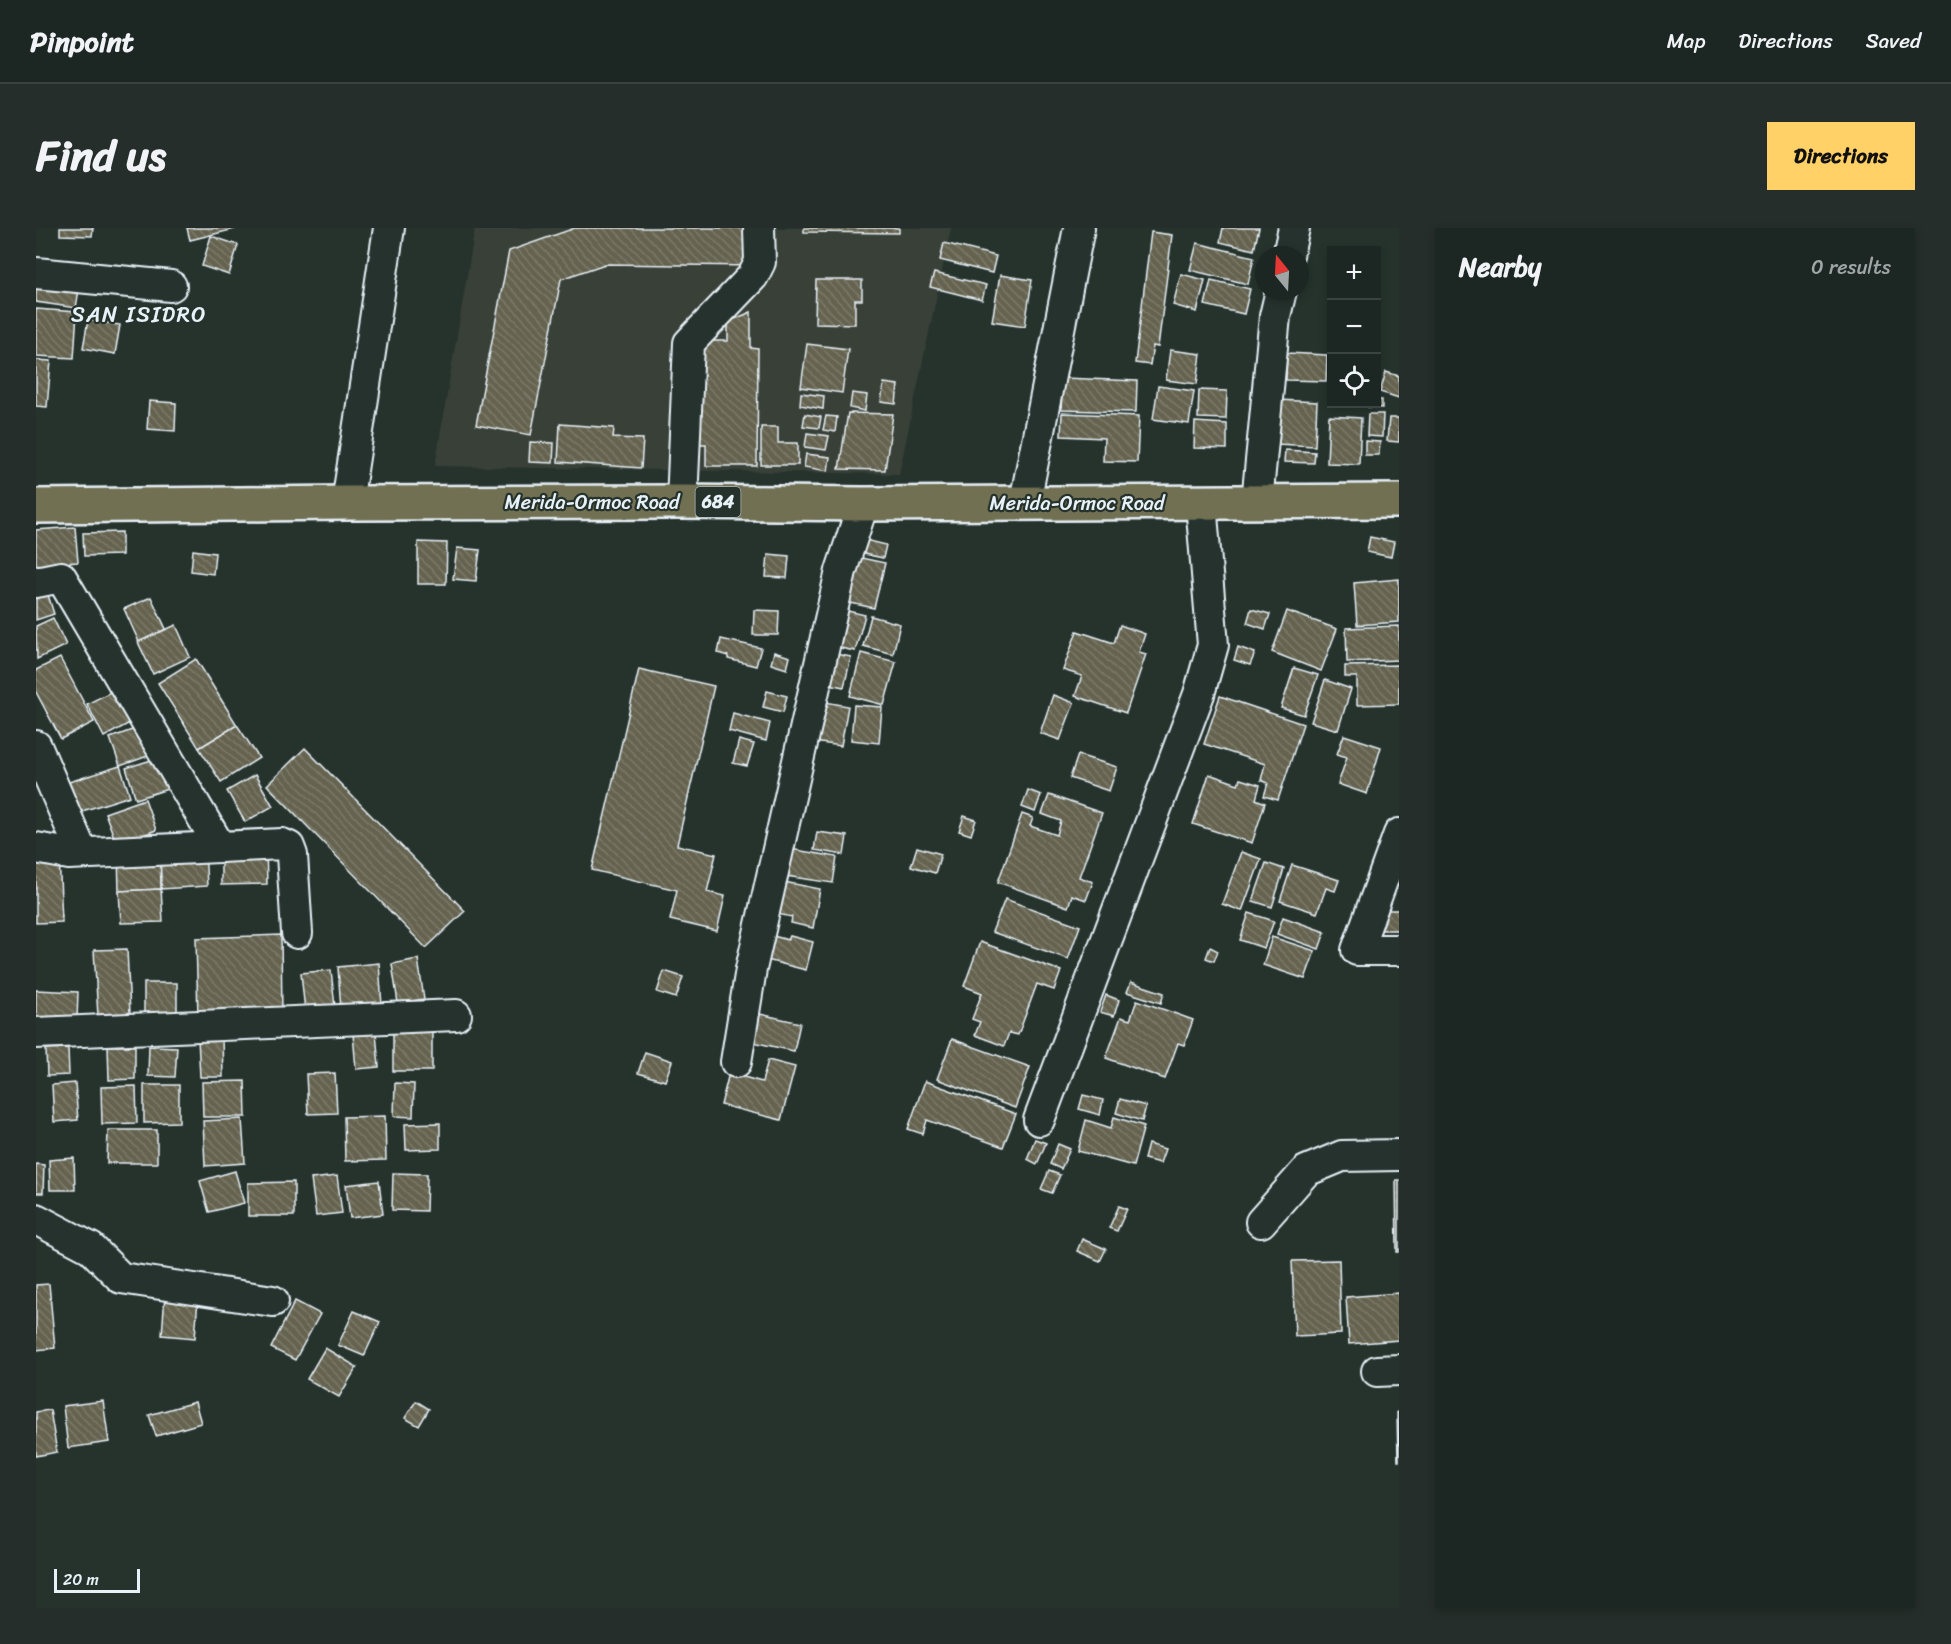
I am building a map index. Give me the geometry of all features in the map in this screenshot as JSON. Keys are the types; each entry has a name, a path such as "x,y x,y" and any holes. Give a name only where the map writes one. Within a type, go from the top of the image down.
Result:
{"highway":[{"name":"Merida-Ormoc Road","path":"36,506 347,503 863,504 1399,501"}],"street":[{"path":"347,503 389,228"},
{"path":"682,502 689,343 753,276 760,262 759,228"},
{"path":"1025,502 1079,228"},
{"path":"1290,246 1294,228"},
{"path":"36,273 171,286"},
{"path":"1257,502 1275,316 1279,300"},
{"path":"1039,1120 1199,694 1213,645 1200,503"},
{"path":"736,1062 751,969 841,571 863,504"},
{"path":"36,582 61,577 220,847"},
{"path":"36,746 82,853"},
{"path":"1399,834 1358,950 1399,950"},
{"path":"36,848 69,854 282,843 290,847 297,933"},
{"path":"36,1033 456,1015"},
{"path":"1261,1222 1306,1171 1342,1156 1399,1155"},
{"path":"36,1219 92,1248 122,1278 273,1301"}],"shaded area":[{"path":"475,228 951,228 899,474 435,466"}],"building":[{"path":"60,228 93,228 92,236 60,235"},
{"path":"187,228 235,228 235,229 190,240"},
{"path":"575,228 756,228 755,266 605,264 561,279 531,435 476,425 509,251"},
{"path":"804,228 899,228 899,233 804,232"},
{"path":"1223,228 1259,228 1254,250 1220,242"},
{"path":"1151,232 1172,235 1158,347 1153,346 1150,365 1135,363"},
{"path":"211,236 238,245 229,275 202,266"},
{"path":"944,243 996,256 992,273 940,260"},
{"path":"1197,243 1254,257 1248,284 1190,270"},
{"path":"934,273 986,285 982,300 930,287"},
{"path":"1181,274 1205,280 1197,312 1173,305"},
{"path":"1000,275 1032,280 1025,326 992,321"},
{"path":"36,277 80,283 76,308 36,302"},
{"path":"816,280 862,280 862,300 855,300 855,324 815,323"},
{"path":"1211,280 1250,289 1244,314 1205,305"},
{"path":"36,309 77,312 74,358 36,356"},
{"path":"751,312 751,348 758,349 757,466 706,466 706,444 693,444 694,341 728,341 728,322"},
{"path":"88,320 120,325 115,354 83,348"},
{"path":"807,344 848,349 842,393 801,387"},
{"path":"1170,350 1201,354 1197,384 1166,380"},
{"path":"1287,353 1327,355 1326,381 1286,380"},
{"path":"36,360 51,361 47,407 36,406"},
{"path":"1386,372 1399,376 1399,398 1381,392"},
{"path":"1063,378 1137,381 1136,412 1061,410"},
{"path":"884,383 898,385 896,404 881,402"},
{"path":"1158,386 1194,391 1189,424 1153,419"},
{"path":"1199,390 1227,391 1226,419 1198,418"},
{"path":"801,393 824,396 823,409 800,405"},
{"path":"852,393 867,395 865,411 850,408"},
{"path":"1278,400 1317,402 1315,446 1276,444"},
{"path":"149,401 176,403 175,431 147,429"},
{"path":"848,413 893,414 885,470 839,469"},
{"path":"1062,413 1139,416 1137,462 1103,461 1104,438 1061,436"},
{"path":"805,414 821,417 819,428 803,426"},
{"path":"1368,414 1383,414 1382,437 1367,436"},
{"path":"826,416 837,417 835,432 823,430"},
{"path":"1329,416 1361,418 1359,464 1327,463"},
{"path":"1389,418 1399,418 1399,442 1387,441"},
{"path":"1195,422 1227,424 1227,449 1194,448"},
{"path":"560,424 614,428 613,438 643,439 641,468 558,462"},
{"path":"761,427 778,427 778,443 798,443 798,465 761,465"},
{"path":"807,433 829,436 826,450 805,447"},
{"path":"1365,441 1380,442 1379,455 1365,455"},
{"path":"530,442 554,443 553,463 529,462"},
{"path":"1285,450 1315,452 1314,463 1284,462"},
{"path":"806,454 830,457 828,471 804,467"},
{"path":"75,527 78,562 36,565 36,530"},
{"path":"122,532 122,555 84,556 83,533"},
{"path":"1370,537 1394,542 1391,557 1367,552"},
{"path":"857,538 886,545 883,558 854,552"},
{"path":"418,542 447,543 446,584 418,584"},
{"path":"457,548 480,550 476,581 453,579"},
{"path":"193,550 215,553 213,574 191,571"},
{"path":"768,554 789,556 787,578 766,577"},
{"path":"852,556 885,563 874,608 841,601"},
{"path":"1399,579 1399,622 1357,625 1354,583"},
{"path":"44,582 54,614 36,620 36,584"},
{"path":"151,597 166,629 139,642 124,609"},
{"path":"835,608 865,615 855,651 826,645"},
{"path":"1251,609 1270,614 1265,629 1247,623"},
{"path":"754,610 779,611 778,635 753,635"},
{"path":"1287,611 1337,629 1321,671 1272,652"},
{"path":"871,616 900,624 893,654 863,646"},
{"path":"53,618 66,645 37,659 36,626"},
{"path":"176,625 190,657 153,674 138,642"},
{"path":"1120,625 1145,634 1139,652 1146,654 1126,713 1075,696 1082,676 1063,670 1077,631 1114,643"},
{"path":"1399,626 1399,660 1347,662 1346,628"},
{"path":"721,639 761,648 756,666 728,659 728,656 718,653"},
{"path":"1238,647 1255,653 1250,665 1234,660"},
{"path":"774,652 790,657 787,669 771,664"},
{"path":"826,652 851,657 844,687 819,682"},
{"path":"861,653 896,662 884,705 850,696"},
{"path":"60,658 94,722 61,739 36,692 36,670"},
{"path":"196,659 237,725 199,748 158,683"},
{"path":"1399,665 1399,704 1357,705 1357,677 1345,677 1345,666"},
{"path":"1294,668 1318,675 1304,715 1281,708"},
{"path":"639,669 714,686 677,845 716,854 707,892 725,896 717,931 670,920 677,890 592,870"},
{"path":"1325,680 1351,689 1338,730 1311,722"},
{"path":"122,686 139,718 104,737 87,704"},
{"path":"767,691 787,696 783,712 763,707"},
{"path":"1053,695 1074,703 1060,740 1040,733"},
{"path":"1220,696 1303,724 1278,800 1264,796 1268,783 1261,780 1265,764 1204,744"},
{"path":"814,700 848,706 841,746 807,741"},
{"path":"854,705 882,707 879,743 851,740"},
{"path":"733,713 770,723 766,741 729,731"},
{"path":"146,725 156,753 120,766 110,738"},
{"path":"237,725 259,758 221,782 199,748"},
{"path":"1344,735 1381,747 1367,794 1338,784 1347,757 1337,754"},
{"path":"739,740 754,744 747,766 733,763"},
{"path":"305,748 465,911 426,948 267,785"},
{"path":"1078,755 1117,767 1109,791 1070,778"},
{"path":"164,756 174,787 136,799 126,768"},
{"path":"120,766 130,796 79,812 69,782"},
{"path":"1209,774 1238,784 1240,779 1260,785 1256,799 1265,803 1252,843 1193,824"},
{"path":"255,775 273,806 245,822 227,791"},
{"path":"1028,790 1041,795 1035,812 1022,807"},
{"path":"1049,795 1102,813 1079,877 1093,882 1086,900 1072,895 1068,907 998,882 1022,814 1033,818 1030,826 1057,835 1061,821 1042,814"},
{"path":"145,799 156,830 117,845 105,813"},
{"path":"964,816 976,820 971,835 959,831"},
{"path":"817,832 847,836 844,855 814,850"},
{"path":"266,846 267,884 221,885 221,847"},
{"path":"917,847 941,854 935,873 911,866"},
{"path":"784,848 837,857 833,883 779,875"},
{"path":"205,850 207,886 161,889 160,852"},
{"path":"160,852 161,889 119,891 118,854"},
{"path":"1241,852 1261,859 1242,911 1222,904"},
{"path":"36,854 59,854 62,922 36,923"},
{"path":"1266,863 1284,869 1272,907 1253,901"},
{"path":"1292,865 1339,880 1335,891 1326,888 1317,913 1280,901"},
{"path":"774,880 820,889 813,928 791,923 792,917 768,912"},
{"path":"161,889 163,922 121,923 119,891"},
{"path":"1005,899 1080,926 1068,959 992,932"},
{"path":"1377,910 1399,910 1399,930 1377,930"},
{"path":"1249,913 1274,921 1264,948 1240,940"},
{"path":"1283,917 1325,932 1319,949 1277,934"},
{"path":"766,934 788,940 790,936 813,942 806,970 759,958"},
{"path":"281,935 282,1014 198,1017 196,938"},
{"path":"1272,937 1315,951 1305,979 1263,965"},
{"path":"980,942 1061,971 1054,990 1037,984 1018,1035 1009,1033 1004,1046 975,1035 980,1022 972,1019 982,993 964,986"},
{"path":"1210,947 1218,951 1214,961 1206,958"},
{"path":"127,949 130,1014 98,1016 94,950"},
{"path":"418,959 424,999 398,1003 392,964"},
{"path":"379,963 382,1006 341,1010 338,967"},
{"path":"331,970 335,1007 305,1011 301,973"},
{"path":"664,971 683,977 676,998 657,992"},
{"path":"1131,982 1164,993 1161,1003 1127,992"},
{"path":"144,983 177,983 177,1017 144,1017"},
{"path":"36,990 78,992 77,1020 36,1019"},
{"path":"1106,995 1119,1000 1114,1016 1100,1012"},
{"path":"1137,1000 1193,1020 1184,1045 1178,1043 1165,1079 1106,1058 1121,1017 1130,1020"},
{"path":"760,1014 800,1023 794,1051 753,1042"},
{"path":"393,1029 432,1029 432,1071 393,1071"},
{"path":"376,1032 379,1067 356,1069 353,1034"},
{"path":"222,1037 223,1077 200,1077 198,1038"},
{"path":"952,1039 1030,1067 1015,1108 937,1079"},
{"path":"108,1046 135,1046 135,1079 109,1080"},
{"path":"149,1046 177,1047 175,1077 148,1076"},
{"path":"68,1048 69,1075 47,1076 46,1049"},
{"path":"645,1052 672,1061 665,1081 638,1073"},
{"path":"768,1060 795,1067 781,1120 721,1105 729,1073 762,1082"},
{"path":"335,1073 337,1113 308,1114 306,1074"},
{"path":"245,1081 246,1117 203,1117 202,1082"},
{"path":"925,1081 1016,1114 1003,1147 927,1120 923,1134 908,1129"},
{"path":"75,1083 78,1120 54,1122 52,1085"},
{"path":"395,1083 414,1084 413,1117 394,1116"},
{"path":"144,1085 179,1085 179,1122 144,1123"},
{"path":"136,1086 137,1123 102,1124 101,1087"},
{"path":"1083,1095 1103,1100 1100,1115 1079,1109"},
{"path":"1120,1099 1146,1106 1142,1121 1116,1113"},
{"path":"385,1116 386,1160 345,1161 344,1117"},
{"path":"1114,1117 1144,1126 1133,1166 1078,1151 1086,1120 1111,1128"},
{"path":"242,1119 245,1163 205,1166 203,1121"},
{"path":"440,1123 440,1149 406,1150 405,1124"},
{"path":"108,1130 157,1130 157,1163 107,1163"},
{"path":"1035,1139 1046,1143 1037,1164 1027,1159"},
{"path":"1058,1144 1070,1149 1061,1169 1050,1164"},
{"path":"1148,1144 1165,1149 1160,1163 1144,1159"},
{"path":"74,1158 75,1190 50,1190 49,1160"},
{"path":"36,1164 44,1165 43,1193 36,1193"},
{"path":"235,1171 244,1203 209,1212 200,1181"},
{"path":"1049,1171 1060,1175 1052,1193 1041,1189"},
{"path":"393,1173 427,1174 426,1211 392,1210"},
{"path":"337,1176 342,1213 316,1216 311,1179"},
{"path":"1396,1180 1399,1180 1399,1252 1397,1252"},
{"path":"379,1181 383,1214 350,1218 346,1185"},
{"path":"294,1182 294,1216 248,1216 248,1183"},
{"path":"1119,1206 1127,1209 1117,1231 1109,1228"},
{"path":"1082,1239 1106,1249 1100,1261 1077,1251"},
{"path":"1339,1260 1341,1334 1295,1336 1292,1261"},
{"path":"49,1284 55,1348 36,1350 36,1285"},
{"path":"1399,1293 1399,1340 1349,1344 1346,1297"},
{"path":"165,1295 198,1298 195,1338 162,1335"},
{"path":"295,1301 320,1314 295,1360 271,1348"},
{"path":"354,1311 380,1322 364,1356 338,1345"},
{"path":"325,1348 357,1367 339,1397 307,1379"},
{"path":"103,1401 109,1442 68,1448 63,1406"},
{"path":"416,1401 429,1409 419,1426 405,1418"},
{"path":"195,1402 201,1423 156,1436 149,1415"},
{"path":"50,1410 57,1452 36,1456 36,1412"},
{"path":"1397,1412 1399,1412 1399,1461 1398,1461"}],"district":[{"name":"SAN ISIDRO","path":"139,314"}]}
